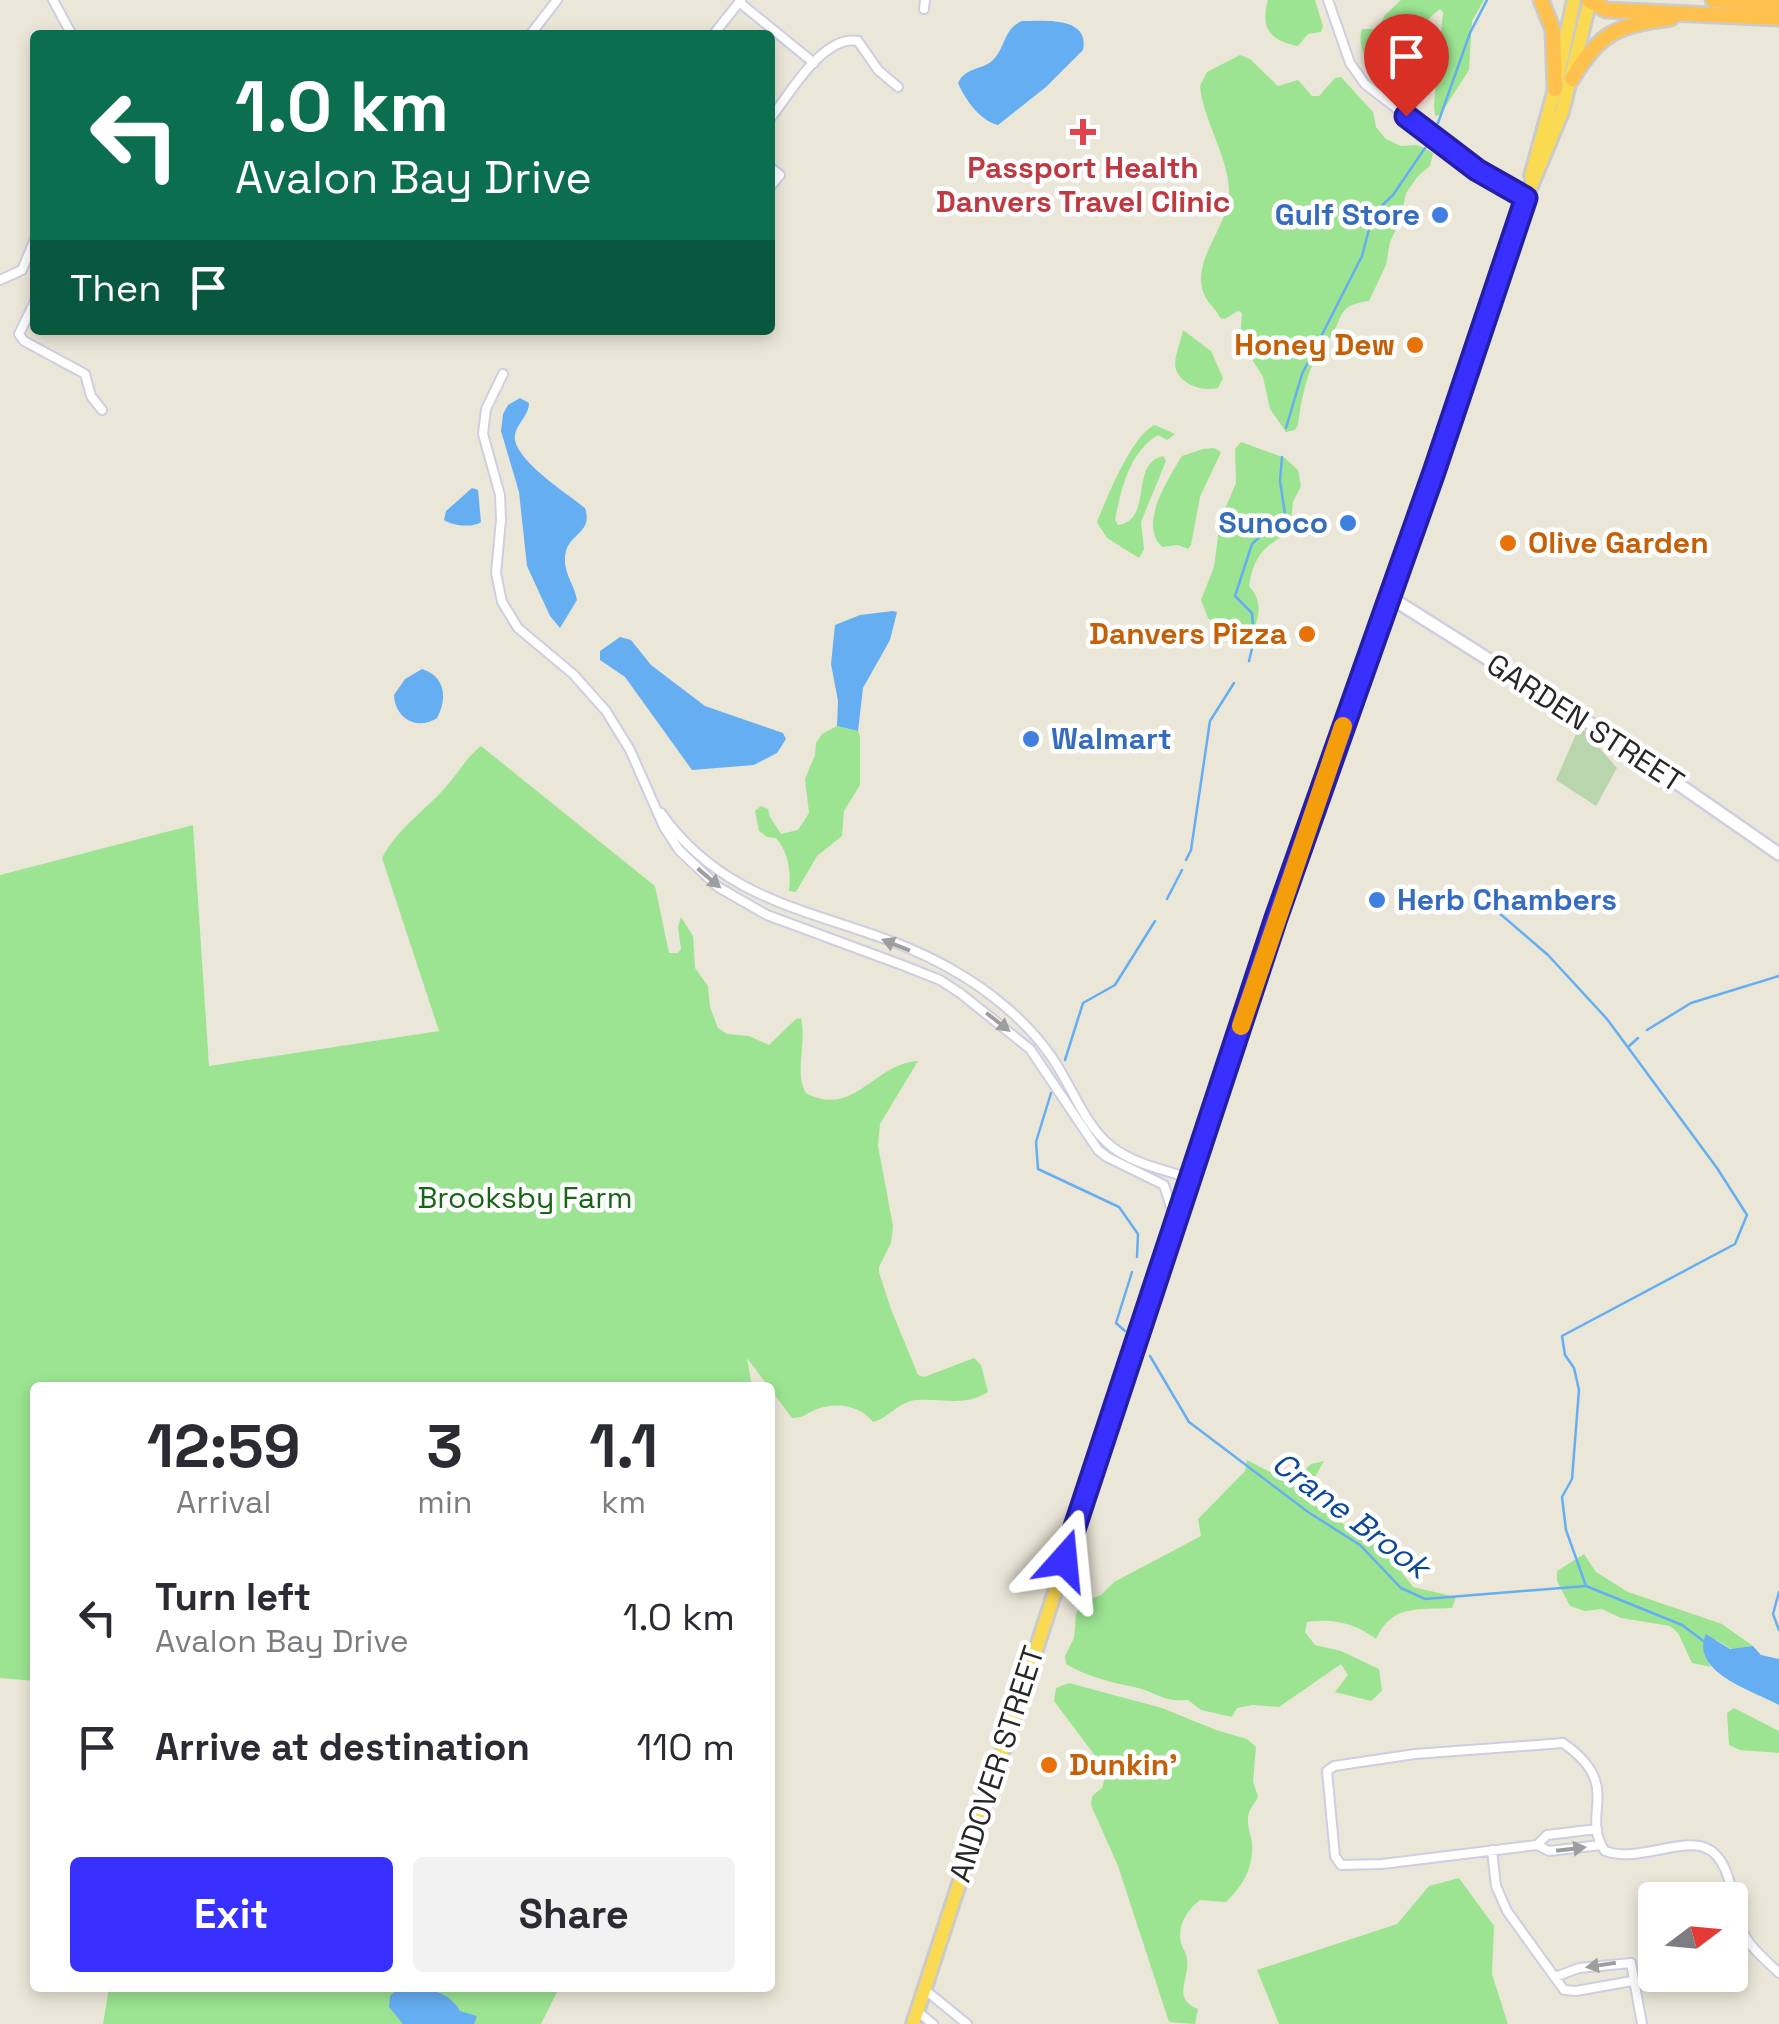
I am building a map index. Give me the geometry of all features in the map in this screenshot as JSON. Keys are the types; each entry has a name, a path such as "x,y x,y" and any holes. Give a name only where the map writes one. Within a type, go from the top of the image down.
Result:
{"highway":[{"path":"1542,0 1553,30 1555,89"},
{"name":"ANDOVER STREET","path":"915,2018 1190,1178 1526,198 1574,0"},
{"name":"ANDOVER STREET","path":"1526,198 1552,140 1572,79 1590,0"},
{"path":"1590,0 1606,10 1779,18"},
{"path":"1713,0 1779,4"},
{"path":"1572,79 1589,52 1614,30 1700,14"}],"main road":[{"name":"GARDEN STREET","path":"1388,596 1599,729 1779,854"}],"street":[{"path":"53,0 69,30"},
{"path":"534,30 557,0"},
{"path":"1328,0 1350,63 1365,84 1477,170 1526,198"},
{"path":"717,30 740,1 774,30"},
{"path":"775,31 814,64"},
{"path":"775,113 833,44 850,39 858,41 878,70 898,87"},
{"path":"0,280 22,270 30,252"},
{"path":"30,311 19,334 24,341 85,374 91,396 102,410"},
{"path":"503,374 486,409 482,434 500,496 496,574 502,602 518,628 573,674 606,711 630,750 678,850 731,895 767,915 940,980 1016,1036 1041,1061 1098,1150 1164,1185 1173,1207 1174,1226"},
{"path":"653,801 695,851 740,886 913,952 975,984 1036,1034 1094,1127 1113,1148 1130,1158 1190,1178"},
{"path":"1600,1845 1549,1851 1537,1845 1354,1867 1341,1865 1336,1856 1327,1771 1334,1766 1416,1754 1557,1741 1576,1751 1590,1769 1599,1791 1597,1829 1605,1851 1616,1854 1685,1846 1709,1849 1724,1869 1744,1933 1779,1973"},
{"path":"1537,1845 1548,1835 1597,1829"},
{"path":"1492,1850 1496,1886 1506,1912 1564,1990 1632,1981"},
{"path":"1555,1977 1580,1968 1631,1963 1642,2024"},
{"path":"924,1989 966,2024"},
{"path":"915,2018 934,2024"}],"green space":[{"path":"1268,0 1315,0 1323,26 1321,32 1308,34 1298,46 1280,41 1267,26"},
{"path":"1401,0 1484,0 1472,21 1469,70 1440,115 1435,116 1434,105 1443,12 1440,9 1423,27 1411,88 1406,90 1380,73 1362,49 1362,29 1378,29 1385,15"},
{"path":"1240,55 1250,59 1278,86 1298,80 1312,96 1319,96 1335,78 1341,77 1373,112 1376,127 1386,139 1401,146 1418,145 1433,153 1430,166 1406,193 1386,265 1369,301 1351,305 1343,312 1312,366 1298,425 1286,432 1270,409 1263,377 1240,340 1242,313 1220,318 1202,287 1201,273 1223,219 1229,190 1200,86 1207,72"},
{"path":"1183,330 1211,351 1223,378 1218,388 1194,386 1180,377 1175,365"},
{"path":"1155,425 1175,434 1167,440 1158,435 1133,461 1115,520 1118,525 1129,521 1135,513 1147,469 1163,456 1166,461 1141,522 1144,549 1139,558 1107,538 1097,522 1129,453"},
{"path":"1241,442 1285,458 1298,470 1301,486 1293,502 1290,532 1267,547 1254,567 1249,586 1259,609 1249,647 1242,647 1208,618 1201,600 1214,567 1220,521 1236,483 1235,449"},
{"path":"1203,449 1221,452 1200,497 1191,545 1188,549 1178,545 1162,547 1153,526 1158,502 1182,456"},
{"path":"1580,725 1617,768 1596,806 1556,780"},
{"path":"837,726 858,731 860,736 860,785 844,811 842,836 817,856 796,892 789,891 784,850 776,838 759,831 755,811 761,806 768,809 781,834 798,830 809,813 805,779 816,743 822,734"},
{"name":"Brooksby Farm","path":"481,746 655,886 669,953 681,949 681,917 693,936 695,968 708,986 718,1028 769,1045 801,1018 801,1077 806,1093 838,1099 889,1070 918,1061 880,1124 878,1146 893,1226 891,1243 879,1272 918,1375 924,1377 974,1358 981,1365 988,1392 962,1401 910,1401 873,1422 855,1409 840,1406 792,1418 775,1395 775,1382 765,1382 747,1358 751,1382 30,1382 30,1681 0,1678 0,875 193,825 209,1066 439,1031 382,858 396,837"},
{"path":"1247,1460 1291,1483 1311,1464 1324,1461 1311,1484 1312,1503 1358,1534 1374,1537 1413,1587 1456,1597 1452,1608 1398,1614 1376,1639 1343,1623 1307,1622 1305,1632 1315,1645 1341,1651 1379,1669 1382,1691 1371,1701 1335,1692 1348,1675 1341,1664 1279,1707 1237,1708 1232,1717 1201,1710 1188,1700 1165,1698 1099,1678 1066,1664 1076,1614 1083,1602 1201,1536 1198,1519 1245,1471"},
{"path":"1584,1554 1596,1572 1628,1592 1722,1624 1753,1646 1731,1649 1717,1640 1704,1654 1711,1667 1692,1663 1678,1633 1670,1626 1621,1618 1602,1609 1585,1611 1570,1606 1557,1581 1557,1571"},
{"path":"1069,1683 1162,1708 1247,1739 1256,1747 1253,1782 1258,1796 1248,1815 1252,1852 1246,1875 1226,1902 1200,1900 1187,1914 1180,1931 1187,1959 1183,1994 1198,2009 1195,2024 1169,2022 1118,1866 1091,1805 1092,1796 1102,1788 1105,1777 1096,1757 1054,1701 1056,1688"},
{"path":"1734,1708 1779,1731 1779,1753 1740,1750 1729,1745 1727,1713"},
{"path":"1459,1878 1494,1926 1492,1974 1508,2024 1279,2024 1257,1970 1397,1924 1429,1886"},
{"path":"108,1992 557,1992 541,2024 103,2024"}],"water":[{"path":"1022,21 1053,21 1073,26 1080,31 1083,50 1046,87 998,125 979,114 958,83 965,74 992,61 1011,29"},
{"path":"520,398 529,403 515,435 518,449 534,468 585,508 587,516 584,527 566,551 566,571 577,600 560,628 550,616 527,566 519,492 501,431 508,405"},
{"path":"472,488 478,490 481,522 462,526 444,520 446,511"},
{"path":"897,612 890,640 863,688 858,731 837,726 838,701 831,664 835,625 860,615"},
{"path":"620,637 631,640 651,665 705,706 783,733 786,739 777,753 754,765 692,770 625,677 600,660 600,651"},
{"path":"422,669 440,682 443,703 437,718 415,723 398,711 394,695 405,679"},
{"path":"1706,1634 1730,1649 1753,1646 1761,1655 1779,1659 1779,1705 1715,1669 1703,1647"},
{"path":"394,1992 435,1992 448,1998 460,2011 477,2016 474,2024 403,2024 389,2007"}],"waterway":[{"name":"Crane Brook","path":"1438,123 1470,33 1487,0"},
{"name":"Crane Brook","path":"1286,428 1302,374 1362,256 1373,214 1393,195 1425,148"},
{"name":"Crane Brook","path":"1249,661 1254,640 1252,613 1235,596 1252,544 1285,514 1280,481 1282,457"},
{"name":"Crane Brook","path":"1186,860 1191,850 1210,721 1234,683"},
{"name":"Crane Brook","path":"1167,899 1182,870"},
{"path":"1476,893 1548,955 1607,1019 1747,1215 1735,1244 1562,1336 1579,1390 1572,1479 1562,1497 1566,1530 1586,1586"},
{"name":"Crane Brook","path":"1065,1060 1083,1003 1115,985 1155,921"},
{"path":"1647,1030 1691,1003 1779,976"},
{"path":"1628,1047 1638,1038"},
{"name":"Crane Brook","path":"1051,1093 1036,1142 1038,1169 1119,1207 1138,1234 1137,1257"},
{"name":"Crane Brook","path":"1125,1331 1116,1323 1132,1272"},
{"name":"Crane Brook","path":"1150,1356 1189,1422 1308,1512 1360,1545 1401,1588 1425,1599 1586,1586 1682,1625 1706,1643"},
{"path":"1779,1592 1773,1614 1779,1630"}],"slow traffic":[{"path":"1241,1026 1343,726"}],"place":[{"name":"Passport Health Danvers Travel Clinic","path":"1083,132"},
{"name":"Gulf Store","path":"1440,215"},
{"name":"Honey Dew","path":"1415,345"},
{"name":"Sunoco","path":"1348,523"},
{"name":"Olive Garden","path":"1508,543"},
{"name":"Danvers Pizza","path":"1307,634"},
{"name":"Walmart","path":"1031,739"},
{"name":"Herb Chambers","path":"1377,900"},
{"name":"Dunkin'","path":"1049,1765"}],"route":[{"path":"1064,1560 1276,918 1526,198 1477,170 1406,116"}]}
